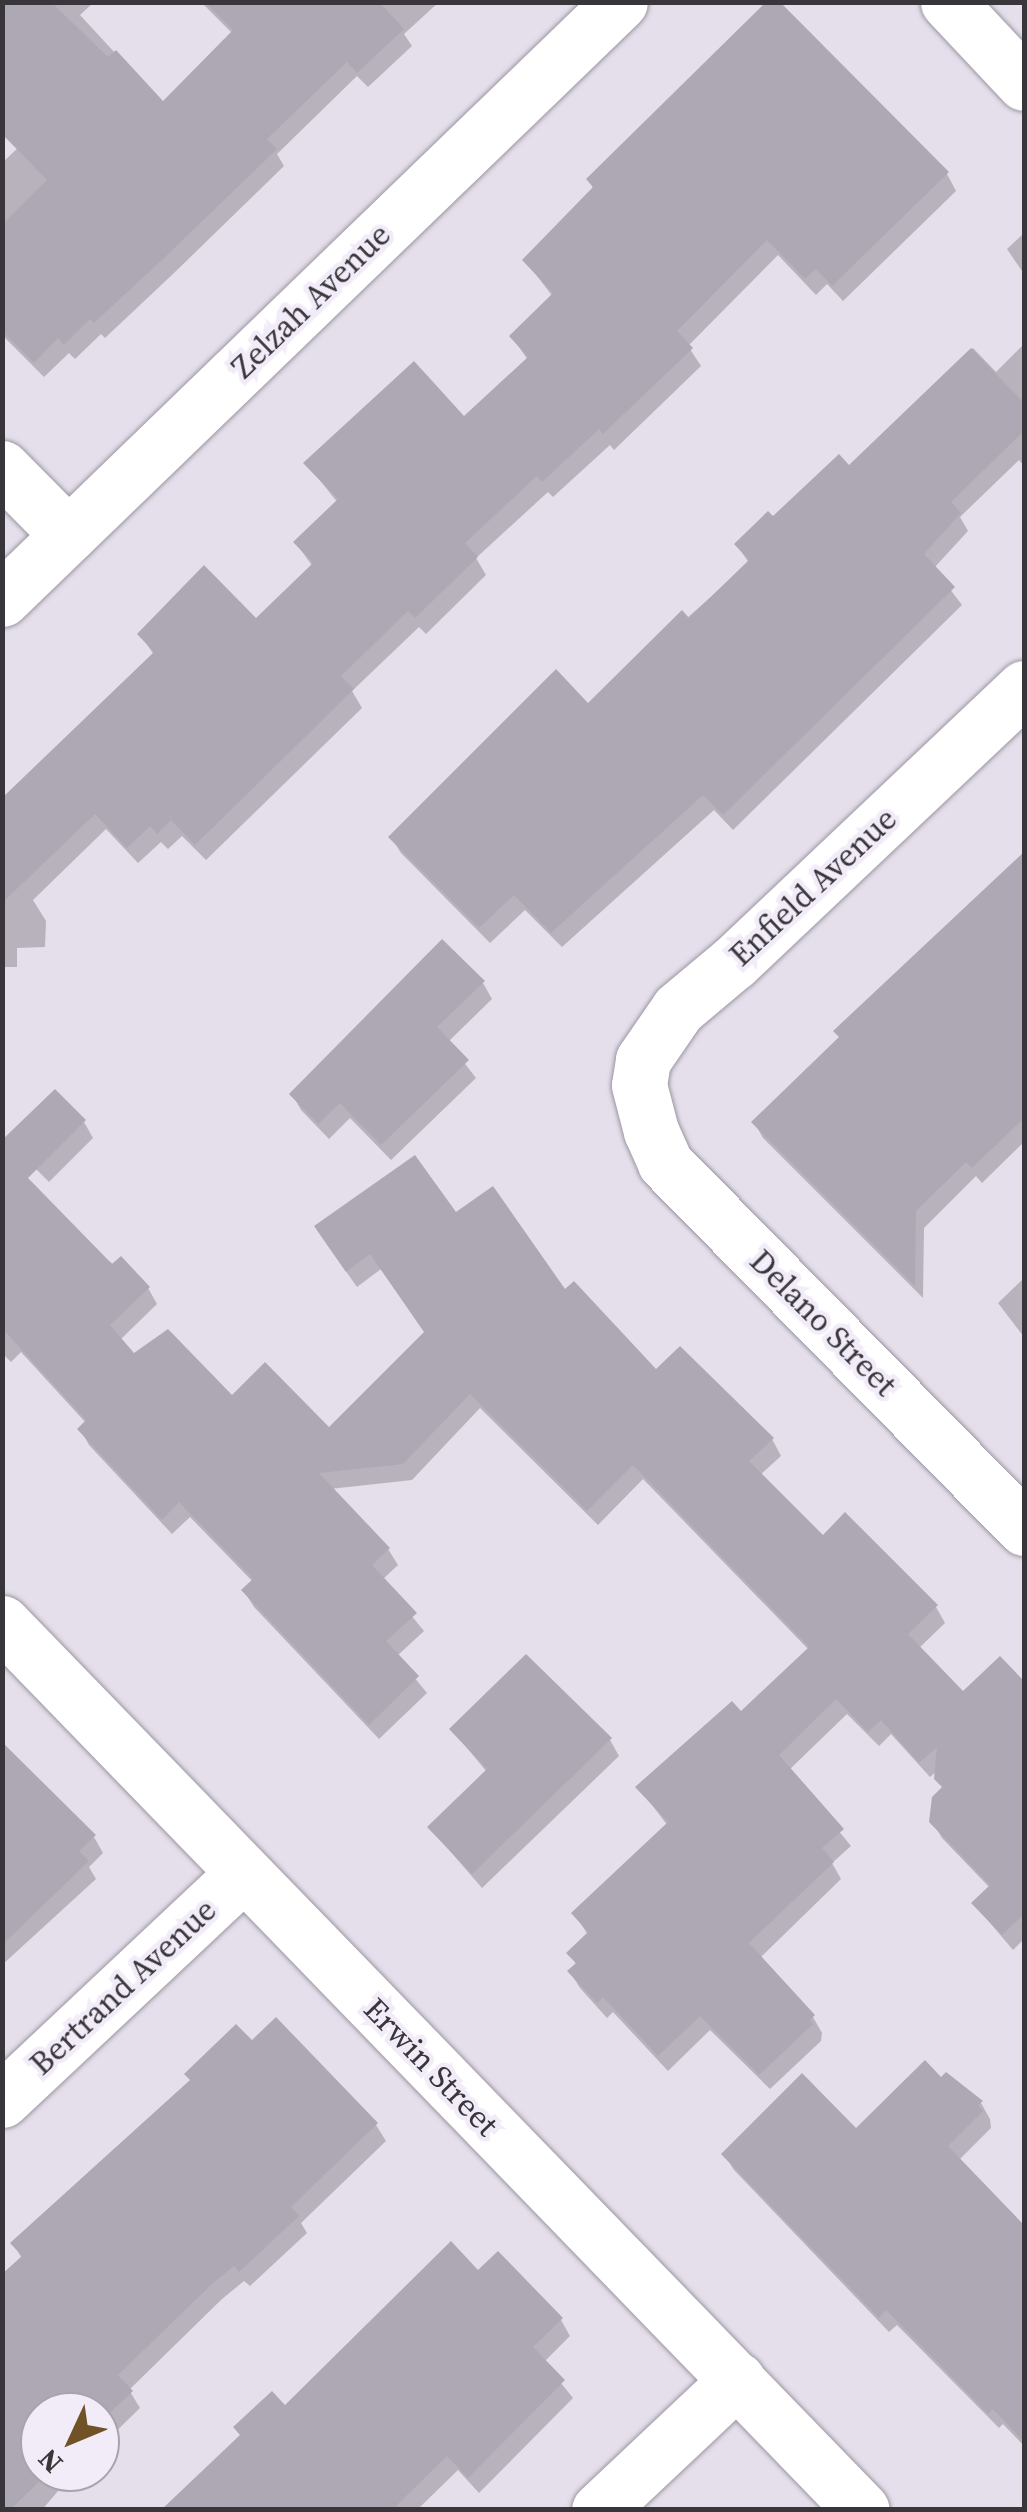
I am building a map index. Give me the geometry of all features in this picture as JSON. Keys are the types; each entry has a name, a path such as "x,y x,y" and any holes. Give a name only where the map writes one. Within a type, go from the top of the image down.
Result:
{"street":[{"name":"Zelzah Avenue","path":"2,599 620,2"},
{"path":"948,2 1024,83"},
{"path":"2,468 68,535"},
{"name":"Enfield Avenue","path":"644,1106 639,1085 643,1060 678,1009 734,962 1024,688"},
{"name":"Delano Street","path":"644,1106 665,1163 1024,1528"},
{"name":"Erwin Street","path":"2,1624 862,2510"},
{"name":"Bertrand Avenue","path":"2,2100 243,1874"},
{"path":"599,2510 737,2380"}],"building":[{"path":"2,2 51,2 108,57 116,50 163,101 233,30 205,2 379,2 404,29 357,73 347,62 267,139 277,149 165,257 94,323 90,319 64,345 58,338 34,363 2,331 2,225 47,180 2,134"},
{"path":"766,2 780,2 949,172 832,286 816,269 805,279 767,240 677,331 693,348 603,434 599,429 542,482 537,476 465,543 478,557 415,618 408,611 341,676 354,689 195,845 171,820 157,834 150,826 127,848 95,814 2,903 2,798 154,652 137,634 204,565 256,618 313,563 293,542 338,499 303,463 414,361 464,416 528,357 509,336 553,293 522,260 593,187 586,179"},
{"path":"971,348 1024,403 1024,431 951,502 961,513 924,554 955,587 723,815 703,795 551,933 514,895 479,928 388,837 556,669 588,703 682,610 689,618 749,560 734,544 768,511 773,516 839,454 849,465"},
{"path":"1024,852 1024,1118 972,1168 966,1162 916,1211 915,1286 751,1122 839,1037 833,1031"},
{"path":"442,939 485,981 437,1027 469,1060 381,1145 340,1103 318,1124 289,1094"},
{"path":"55,1089 86,1120 28,1178 112,1264 121,1256 150,1287 110,1325 134,1353 168,1329 232,1395 265,1362 329,1427 424,1332 370,1254 346,1272 314,1226 415,1155 456,1212 493,1186 565,1289 574,1281 656,1369 680,1346 774,1438 749,1461 823,1535 845,1512 938,1605 908,1634 963,1691 1000,1656 1024,1681 1024,1920 1021,1917 1002,1935 971,1903 990,1885 929,1822 932,1797 942,1787 934,1779 937,1747 919,1763 881,1720 868,1732 836,1699 779,1755 844,1829 822,1848 834,1862 749,1943 815,2015 810,2020 813,2024 759,2075 700,2016 658,2056 603,1997 597,2003 567,1971 576,1963 566,1953 588,1932 571,1913 668,1822 635,1787 732,1701 741,1711 809,1647 633,1465 587,1511 470,1394 403,1464 319,1473 390,1548 372,1565 417,1613 386,1641 419,1676 369,1725 241,1590 253,1579 179,1502 162,1520 77,1429 86,1420 2,1328 2,1140"},
{"path":"526,1654 612,1738 472,1874 427,1827 487,1769 449,1729"},
{"path":"2,1742 96,1835 79,1851 89,1861 2,1945"},
{"path":"276,2017 378,2123 291,2207 299,2216 239,2272 234,2266 213,2283 118,2375 133,2391 120,2403 120,2392 20,2392 20,2492 28,2492 10,2510 2,2510 2,2274 22,2256 10,2243 190,2080 184,2074 236,2024 252,2040"},
{"path":"925,2060 941,2077 946,2072 983,2101 978,2105 983,2111 948,2146 1024,2225 1024,2442 993,2409 988,2414 886,2310 879,2318 721,2154 802,2073 856,2128"},
{"path":"451,2241 478,2270 498,2251 563,2318 533,2347 565,2380 468,2478 447,2456 392,2510 161,2510 240,2435 233,2427 272,2391 285,2405"}]}
